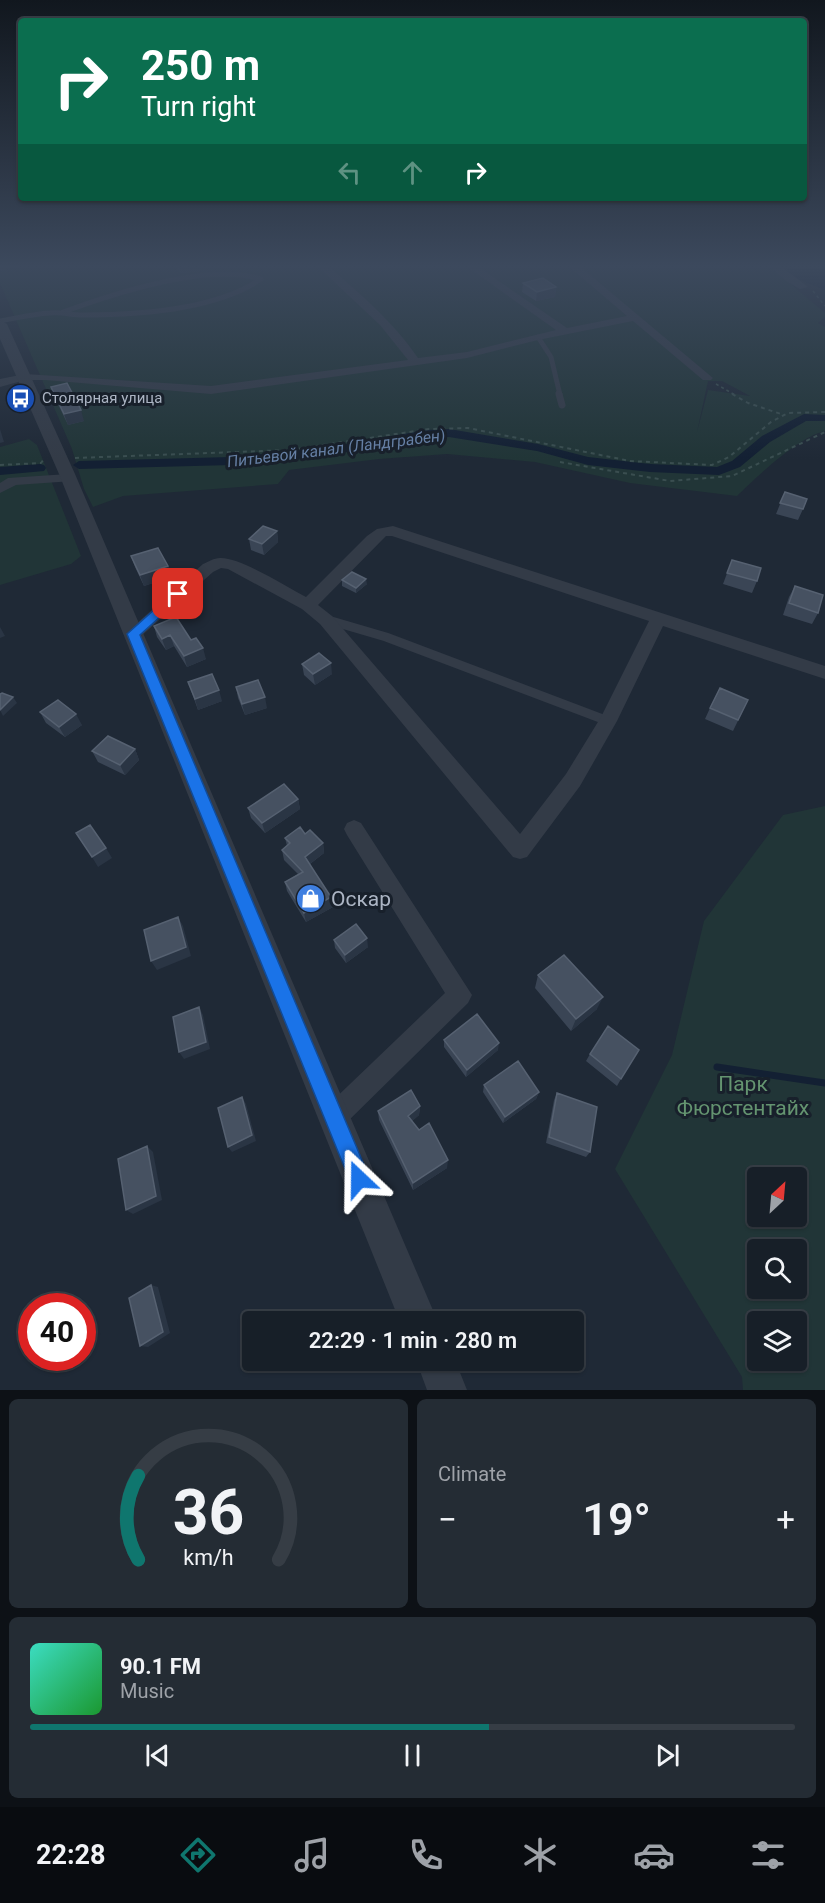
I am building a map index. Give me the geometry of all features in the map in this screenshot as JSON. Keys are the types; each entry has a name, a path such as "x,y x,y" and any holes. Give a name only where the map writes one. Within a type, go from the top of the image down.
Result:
{"street":[{"path":"3,329 68,478 413,1311"},
{"path":"390,329 416,363"},
{"path":"0,382 25,377 211,390 467,355 575,329"},
{"path":"647,329 707,378"},
{"path":"0,489 6,481 68,478"},
{"path":"308,605 372,539 382,532 393,531 825,673"},
{"path":"133,634 208,568 220,563 232,565 308,605 326,620 520,850 573,780 608,722 659,618"},
{"path":"334,1118 460,995 354,829"},
{"path":"439,1371 447,1390"}],"lane":[{"path":"538,337 551,357 562,405"},
{"path":"326,620 386,637 608,722"}],"path":[{"path":"707,378 748,403 784,415 825,412"},
{"path":"85,458 290,450 429,429 468,428 630,461 712,465 729,457 771,422 784,415"},
{"path":"560,462 670,481 732,476 825,432"},
{"path":"0,465 41,463"}],"green space":[{"path":"20,329 825,329 825,431 791,449 737,496 630,483 535,462 447,454 379,459 289,470 278,484 123,496 93,507 84,489 72,449","holes":["708,381 722,381 750,396 708,390 697,432"]},
{"path":"29,439 37,445 81,556 71,564 0,585 0,447"},
{"name":"Парк Фюрстентайх","path":"825,806 825,1390 743,1390 742,1377 615,1169 672,1055 704,921 783,815"}],"building":[{"path":"67,383 81,410 64,414 51,387"},
{"path":"785,492 807,499 803,509 780,503"},
{"path":"263,526 277,531 262,544 249,539"},
{"path":"158,548 168,566 140,575 131,556"},
{"path":"732,560 761,568 757,581 727,573"},
{"path":"352,572 366,579 356,588 342,580"},
{"path":"795,586 823,595 818,613 789,603"},
{"path":"176,617 191,640 196,638 203,648 184,656 170,635 162,639 154,626"},
{"path":"319,653 331,663 313,674 302,664"},
{"path":"212,674 219,690 195,699 188,682"},
{"path":"258,680 265,697 242,704 236,687"},
{"path":"720,688 748,700 738,720 710,708"},
{"path":"0,694 13,697 0,710"},
{"path":"58,700 76,714 59,727 40,712"},
{"path":"108,736 135,749 120,765 92,751"},
{"path":"284,784 298,799 262,823 248,808"},
{"path":"90,825 106,848 92,857 76,833"},
{"path":"300,827 305,834 310,830 323,843 305,857 331,897 304,913 285,882 303,872 282,850 290,843 285,838"},
{"path":"178,917 186,947 151,961 144,930"},
{"path":"356,924 367,938 345,955 334,940"},
{"path":"564,955 603,997 576,1019 538,975"},
{"path":"199,1007 206,1042 179,1052 173,1017"},
{"path":"477,1014 499,1043 467,1070 444,1040"},
{"path":"608,1026 639,1050 621,1079 590,1054"},
{"path":"518,1061 539,1092 505,1117 484,1085"},
{"path":"411,1090 420,1106 408,1116 419,1130 429,1123 448,1160 413,1183 378,1111"},
{"path":"557,1093 597,1107 590,1152 549,1137"},
{"path":"242,1097 252,1135 228,1147 218,1108"},
{"path":"147,1146 156,1196 126,1210 118,1159"},
{"path":"151,1285 163,1332 140,1346 129,1298"}],"waterway":[{"name":"Питьевой канал (Ландграбен)","path":"79,465 232,461 324,452 426,434 449,433 538,448 588,461 650,468 719,471 736,464 766,439 804,417 825,418"},
{"name":"Питьевой канал (Ландграбен)","path":"0,471 40,468"},
{"path":"717,1067 825,1083"}],"place":[{"name":"Столярная улица","path":"21,398"},
{"name":"Оскар","path":"310,899"}],"route":[{"path":"178,594 133,634 359,1179"}]}
